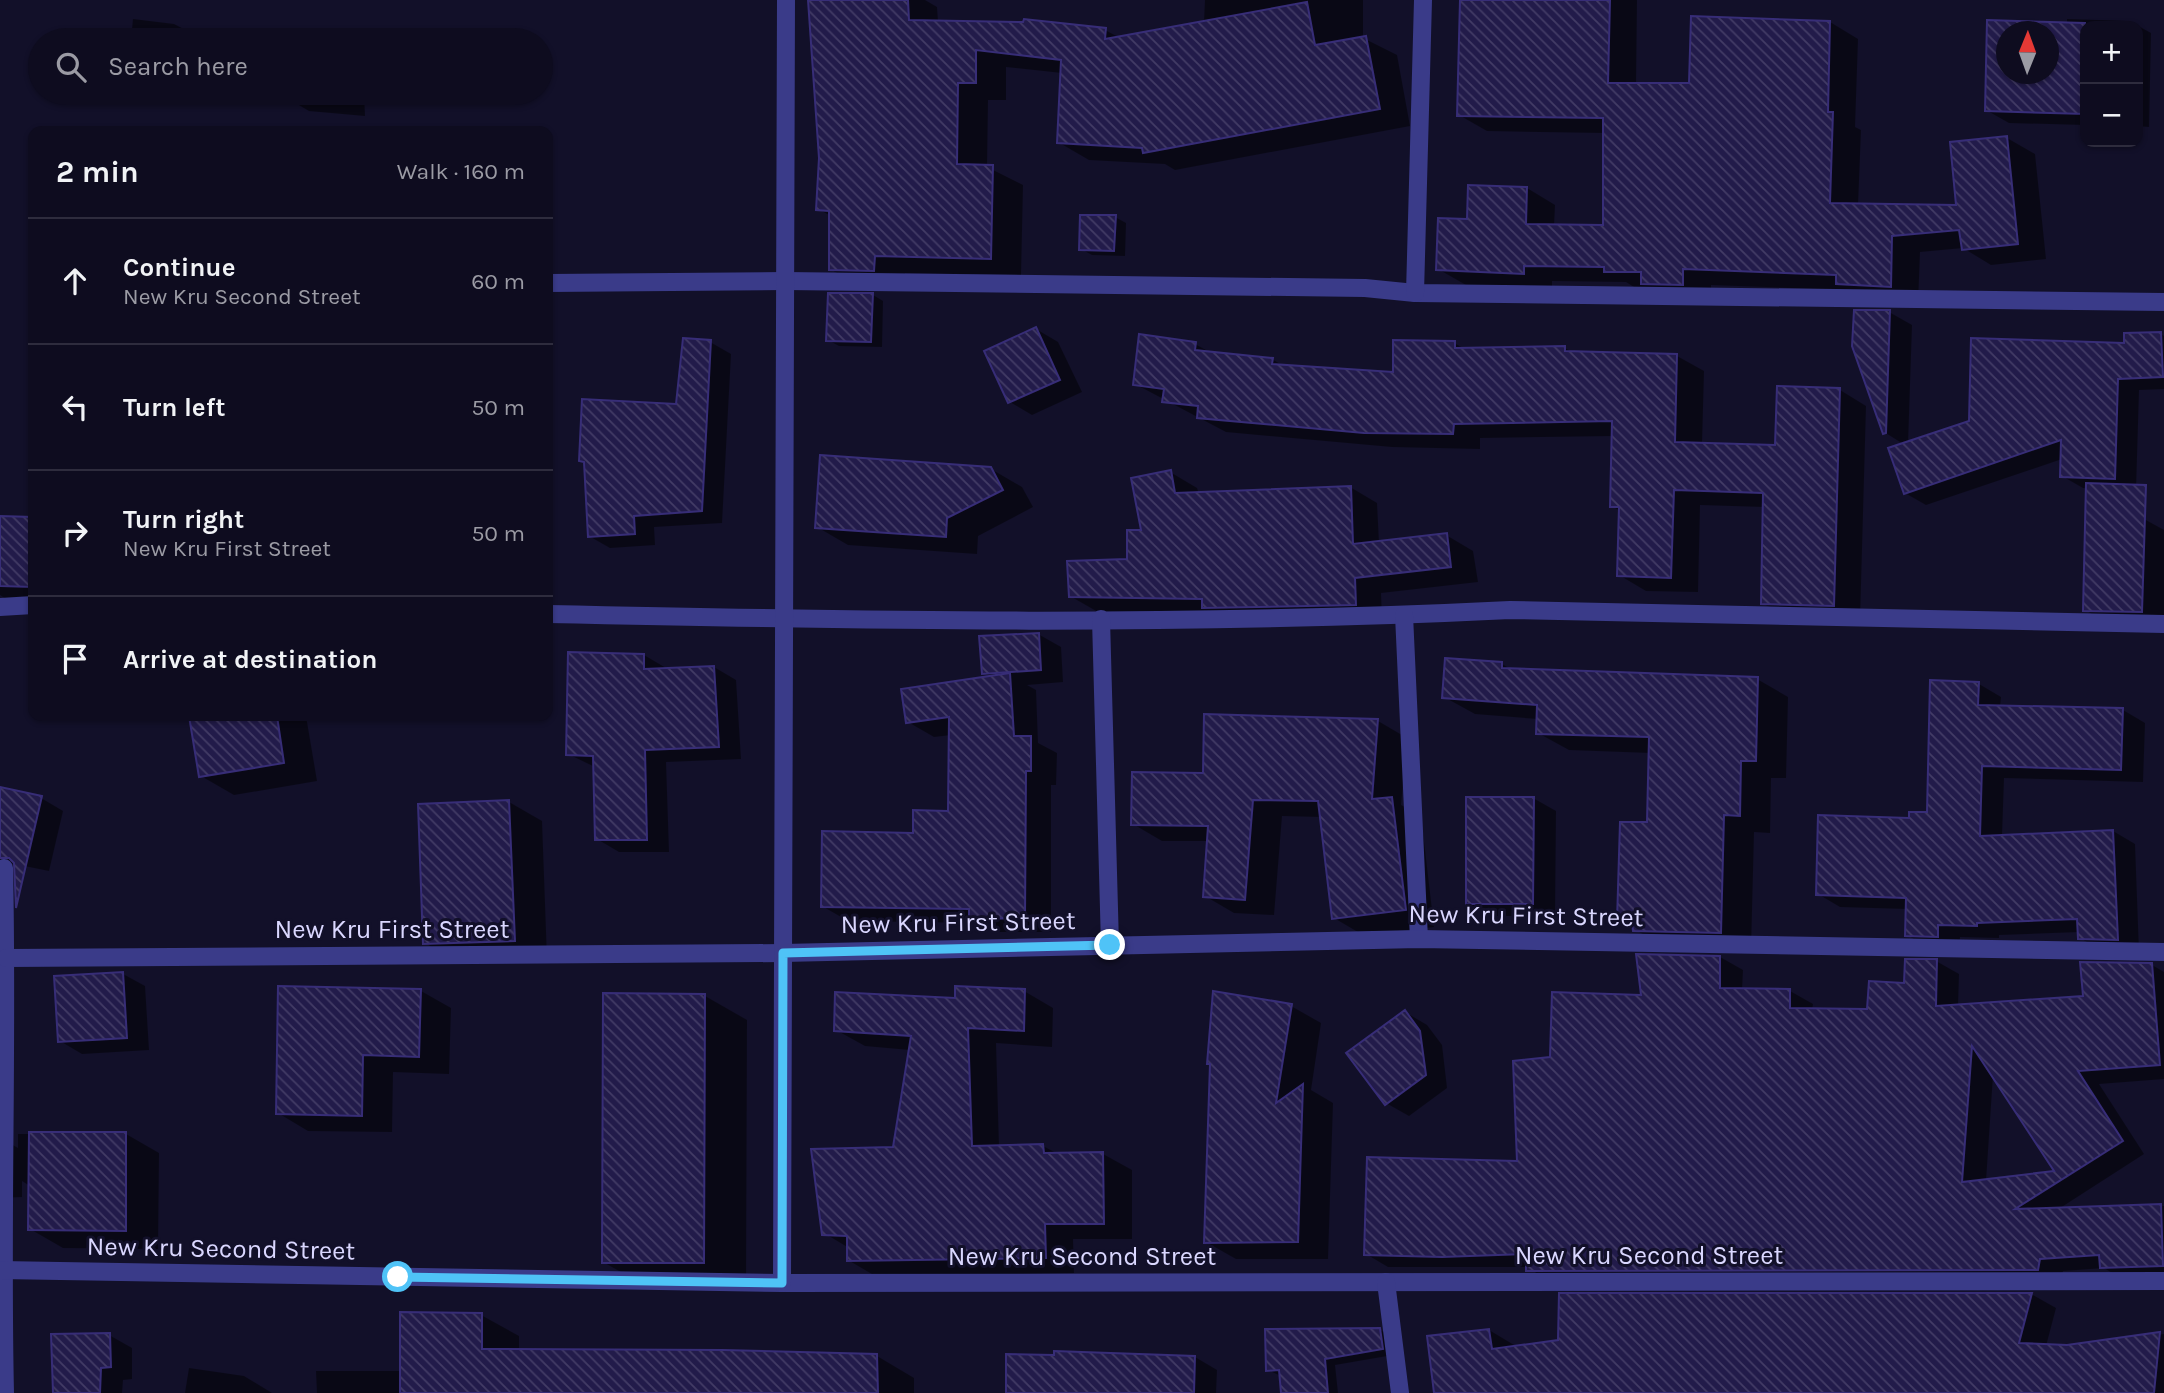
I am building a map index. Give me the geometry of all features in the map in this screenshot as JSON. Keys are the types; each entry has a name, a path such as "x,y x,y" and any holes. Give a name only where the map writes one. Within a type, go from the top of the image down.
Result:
{"street":[{"path":"782,1283 786,0"},
{"path":"1415,293 1423,0"},
{"path":"553,283 785,281 1365,288 1415,293 2164,302"},
{"path":"0,607 28,605"},
{"path":"553,614 784,619 1101,620 1404,615 1510,610 2164,624"},
{"path":"1404,615 1419,939"},
{"path":"1101,620 1110,945"},
{"path":"4,868 6,958 1,1270 5,1393"},
{"name":"New Kru First Street","path":"6,958 783,953 1419,939 2164,952"},
{"name":"New Kru Second Street","path":"1,1270 782,1283 2164,1281"},
{"path":"1386,1282 1400,1393"}],"building":[{"path":"808,0 908,0 909,20 1023,22 1024,19 1106,28 1105,39 1307,2 1315,45 1366,36 1380,109 1143,153 1142,148 1057,143 1061,60 976,50 976,83 958,83 957,164 993,165 991,259 875,256 874,271 829,270 829,211 816,210 819,158"},
{"path":"1460,0 1610,0 1608,83 1689,83 1691,16 1830,21 1828,112 1833,112 1830,203 1956,205 1950,142 2007,136 2018,244 1962,250 1959,230 1892,236 1891,287 1836,284 1836,275 1683,269 1683,285 1641,284 1641,272 1604,272 1604,267 1524,266 1524,274 1436,270 1438,218 1467,219 1468,185 1527,187 1526,224 1603,225 1603,118 1457,116"},
{"path":"1987,20 2020,21 1996,21 1996,84 2059,84 2059,22 2080,23 2080,114 1985,111"},
{"path":"1080,215 1116,215 1114,251 1079,250"},
{"path":"828,293 873,293 871,342 826,341"},
{"path":"1854,310 1890,310 1886,433 1883,434 1852,346"},
{"path":"1036,327 1060,380 1008,403 984,351"},
{"path":"2161,332 2163,377 2118,379 2115,479 2060,477 2061,440 1904,494 1888,448 1969,421 1971,338 2124,343 2124,333"},
{"path":"1139,334 1196,342 1195,350 1273,358 1272,364 1393,372 1393,340 1455,341 1455,348 1565,346 1565,351 1677,354 1675,442 1775,445 1777,386 1840,388 1834,606 1761,604 1763,493 1674,490 1671,578 1617,576 1619,507 1610,507 1612,421 1454,424 1453,434 1364,433 1197,418 1198,406 1162,402 1164,389 1133,385"},
{"path":"683,338 711,340 702,511 634,516 635,534 588,537 584,462 579,461 582,399 676,404"},
{"path":"820,455 991,467 1003,490 947,518 946,537 815,528"},
{"path":"1171,470 1175,493 1351,486 1353,544 1447,533 1451,567 1355,578 1356,605 1202,608 1202,599 1069,597 1067,561 1127,559 1127,530 1141,530 1131,478"},
{"path":"2086,483 2146,485 2142,612 2083,611"},
{"path":"0,516 28,517 28,587 0,586"},
{"path":"1039,633 1041,670 982,674 979,636"},
{"path":"568,652 644,654 644,669 714,666 719,747 645,750 647,840 595,840 593,756 566,755"},
{"path":"1445,658 1502,662 1502,668 1758,677 1756,761 1741,761 1740,816 1724,815 1721,933 1633,931 1632,922 1617,921 1620,822 1647,822 1649,737 1536,734 1537,705 1442,698"},
{"path":"1010,673 1014,736 1031,736 1031,771 1026,771 1025,918 969,919 969,909 821,907 822,831 913,833 913,810 948,811 949,717 906,723 901,689"},
{"path":"1930,680 1979,682 1978,705 2123,708 2121,770 1982,766 1980,836 2113,830 2118,940 2078,939 2077,919 1977,923 1977,926 1938,925 1938,937 1905,936 1906,898 1816,895 1818,815 1909,818 1909,812 1927,812"},
{"path":"1204,714 1378,719 1372,799 1392,797 1406,910 1332,919 1318,801 1253,800 1245,900 1203,897 1208,826 1131,825 1132,772 1203,773"},
{"path":"190,721 278,721 284,763 199,777"},
{"path":"0,787 42,796 16,908 14,863 9,858 0,858"},
{"path":"1466,797 1534,797 1533,904 1466,904"},
{"path":"509,800 515,941 423,944 418,804"},
{"path":"1636,954 1720,956 1720,988 1790,989 1790,1008 1867,1009 1869,981 1904,983 1905,959 1937,959 1936,1006 2083,996 2080,962 2152,963 2160,1065 2078,1071 2123,1141 2015,1209 2161,1204 2163,1266 2100,1268 2099,1255 2040,1259 2038,1270 1526,1271 1526,1254 1442,1257 1364,1255 1367,1157 1517,1161 1513,1061 1550,1057 1552,992 1641,995","holes":["1972,1046 2054,1171 1962,1182"]},
{"path":"123,972 127,1038 58,1042 54,976"},
{"path":"278,986 421,989 419,1057 363,1055 362,1116 276,1114"},
{"path":"955,986 1025,989 1024,1031 968,1028 972,1146 1043,1144 1044,1153 1103,1152 1104,1224 1045,1224 1046,1258 847,1261 847,1236 822,1235 811,1149 893,1147 911,1036 834,1031 835,992 955,998"},
{"path":"1213,991 1292,1004 1276,1103 1303,1084 1298,1242 1204,1243 1210,1064 1207,1064"},
{"path":"603,993 705,994 704,1263 602,1263"},
{"path":"1405,1010 1420,1031 1426,1075 1385,1105 1346,1053"},
{"path":"29,1132 126,1132 126,1231 28,1230"},
{"path":"1559,1293 2032,1293 2019,1343 2067,1345 2160,1332 2154,1393 1434,1393 1427,1336 1489,1329 1492,1349 1558,1340"},
{"path":"400,1312 482,1313 482,1349 877,1354 878,1393 400,1393"},
{"path":"1380,1328 1383,1349 1325,1359 1328,1393 1281,1393 1279,1370 1266,1371 1265,1329"},
{"path":"110,1333 111,1367 101,1368 100,1393 53,1393 51,1334"},
{"path":"1054,1351 1195,1356 1194,1393 1006,1393 1006,1354 1054,1355"}],"route":[{"path":"398,1277 782,1283 783,953 1110,945"}]}
